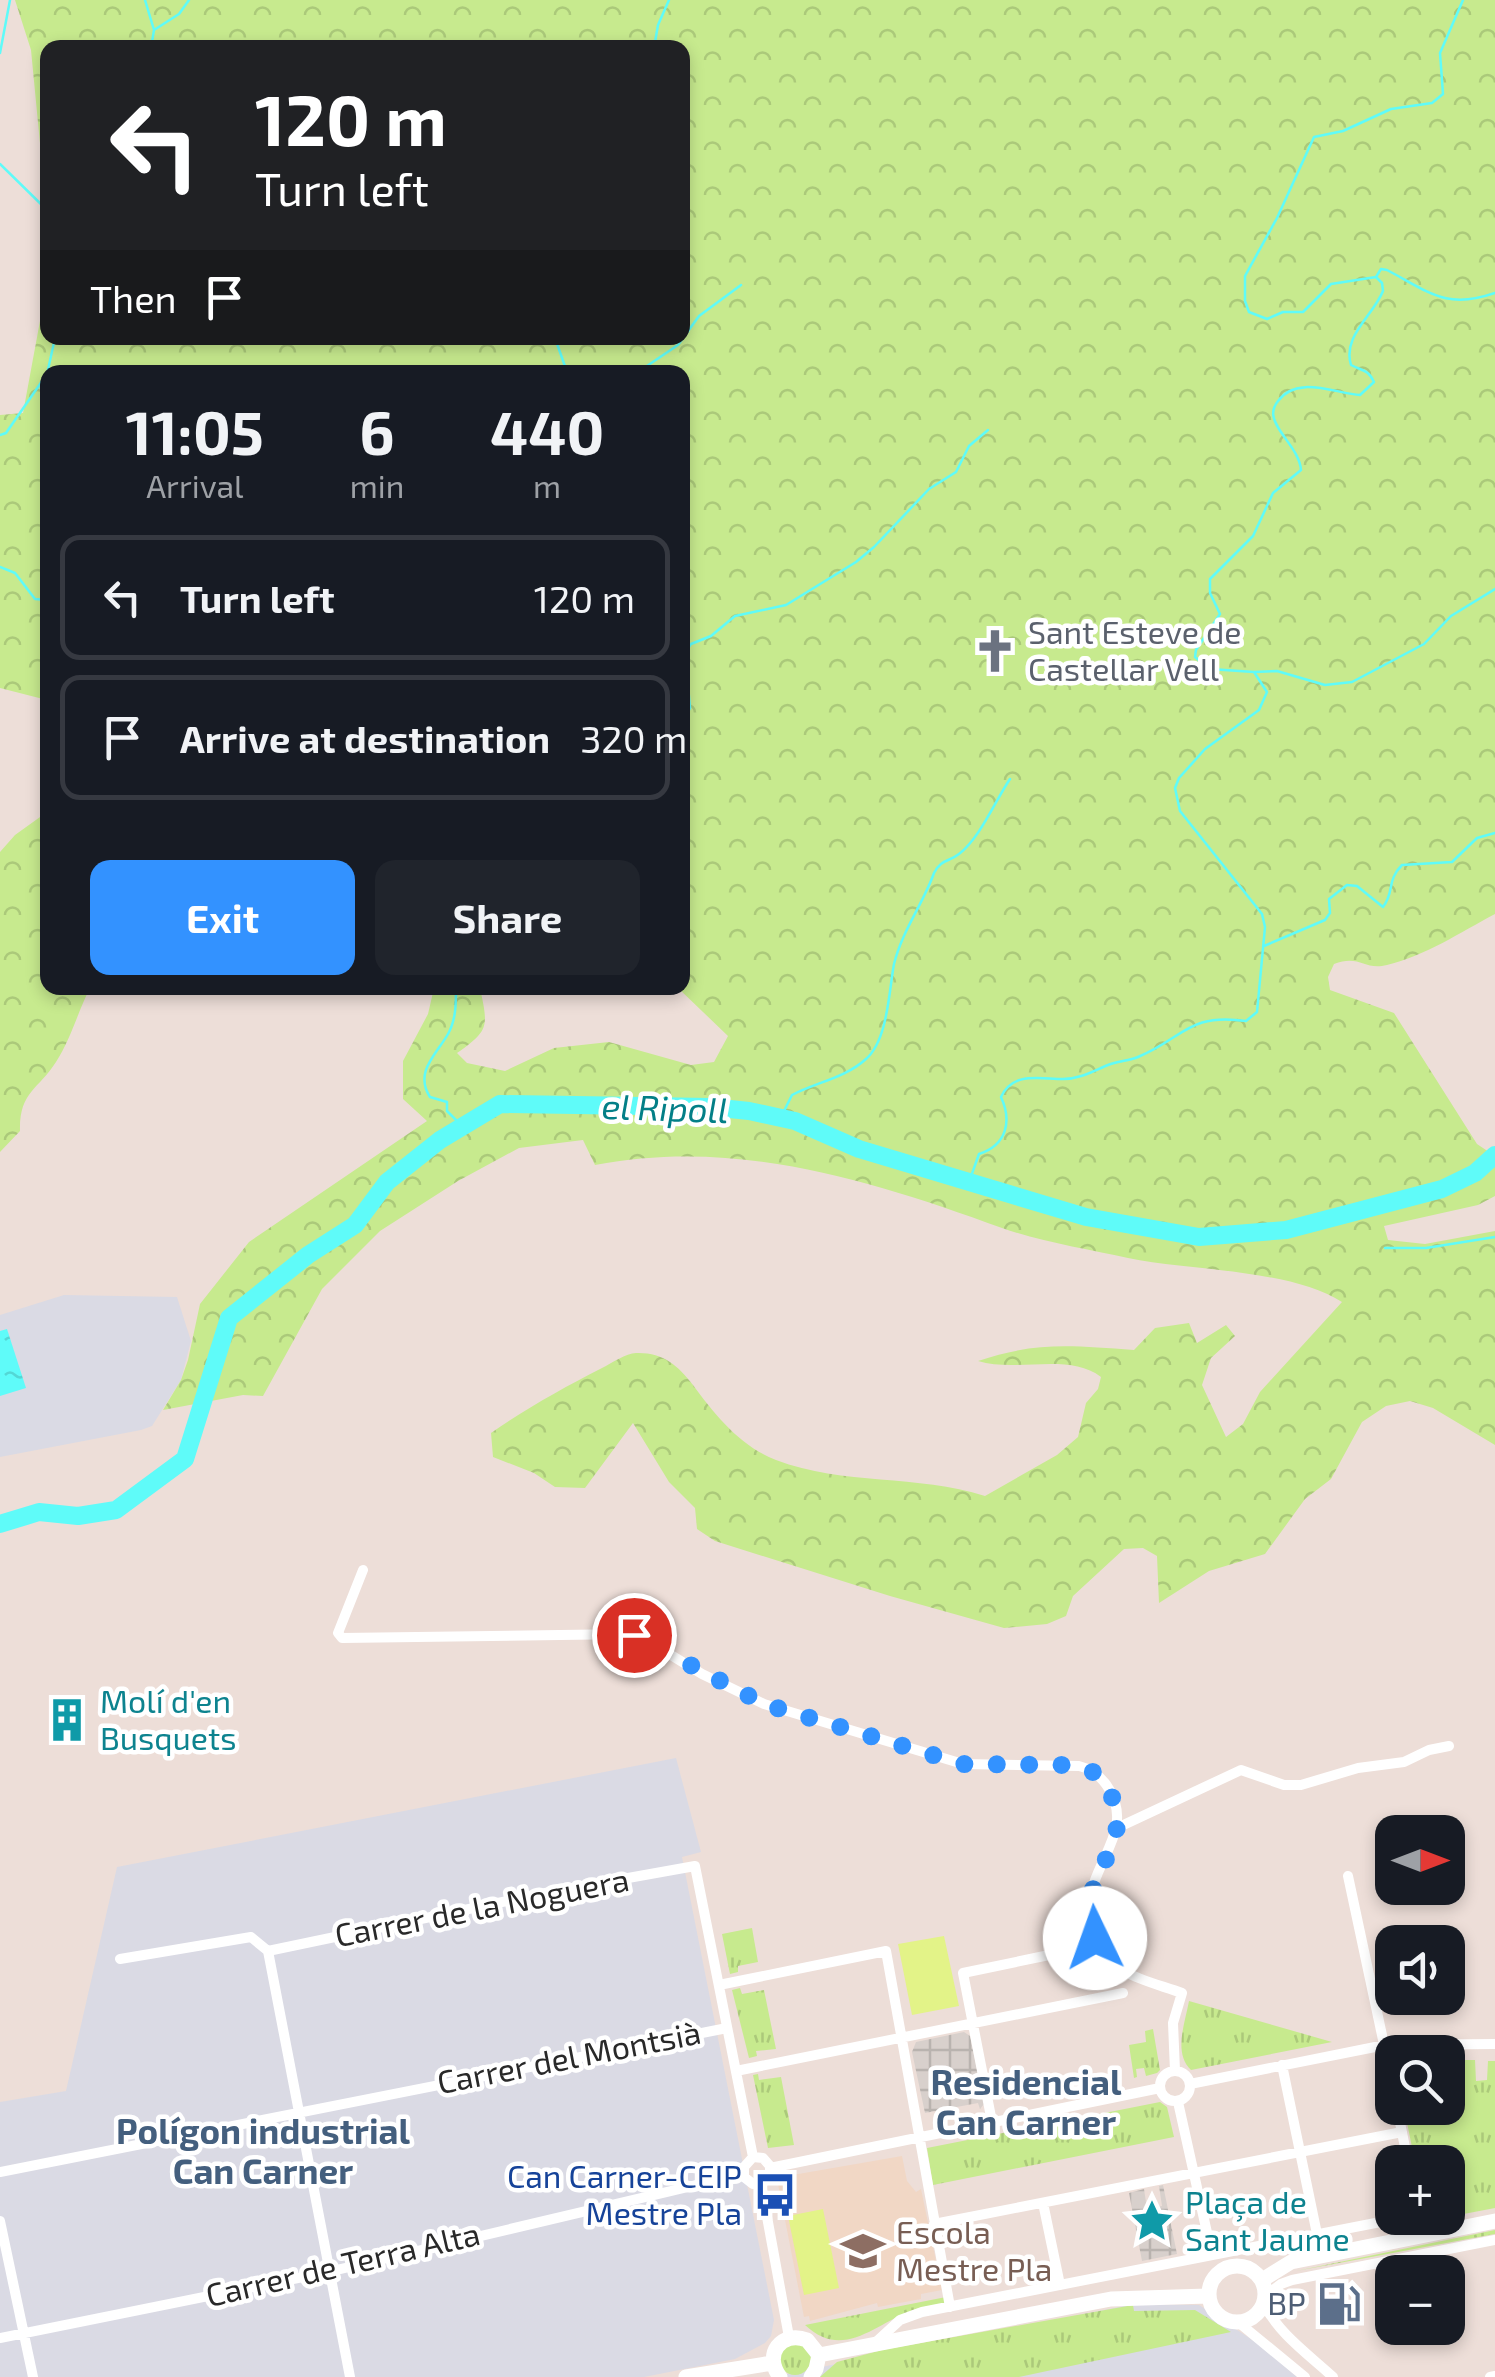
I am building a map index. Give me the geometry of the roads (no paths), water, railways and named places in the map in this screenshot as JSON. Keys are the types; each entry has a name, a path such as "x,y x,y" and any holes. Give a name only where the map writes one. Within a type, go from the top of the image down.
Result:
{"street":[{"path":"363,1570 342,1619 338,1633 342,1638 634,1635 764,1704 963,1764 1086,1768 1102,1780 1117,1811 1117,1828 1091,1894 1092,1929 1100,1948 1115,1966 1182,1993 1173,2023 1174,2071"},
{"path":"1117,1828 1241,1770 1284,1785 1300,1785 1358,1768 1404,1762 1448,1746"},
{"name":"Carrer de la Noguera","path":"268,1951 695,1866 719,1986"},
{"path":"1348,1876 1384,2035"},
{"path":"120,1959 251,1937 268,1951 350,2377"},
{"path":"992,2122 964,1973 1078,1948"},
{"path":"753,2158 719,1986 886,1951 950,2307"},
{"path":"736,2070 1123,1993"},
{"name":"Carrer del Montsià","path":"0,2172 727,2028"},
{"path":"1465,2044 1495,2044"},
{"path":"1190,2084 1375,2047"},
{"path":"1282,2065 1317,2234"},
{"path":"1174,2071 1186,2076 1190,2084 1189,2093 1178,2102 1165,2098 1160,2088 1165,2074 1174,2071"},
{"path":"770,2168 1160,2088"},
{"path":"1178,2102 1212,2255"},
{"path":"1401,2125 1405,2145"},
{"path":"934,2224 1402,2132"},
{"path":"753,2158 763,2158 770,2168 770,2176 760,2184 750,2183 744,2174 746,2162 753,2158"},
{"name":"Carrer de Terra Alta","path":"0,2338 328,2272 744,2174"},
{"path":"760,2184 789,2337"},
{"path":"1044,2204 1060,2285"},
{"path":"1238,2322 1255,2316 1264,2293 1292,2262 1495,2221"},
{"path":"0,2222 34,2377"},
{"path":"875,2343 900,2320 950,2307 1375,2223"},
{"path":"1264,2293 1292,2280 1495,2240"},
{"path":"1208,2296 1216,2274 1232,2266 1250,2268 1264,2293 1272,2320 1293,2344 1333,2377"},
{"path":"819,2355 1111,2299 1208,2296"},
{"path":"1208,2296 1220,2316 1238,2322 1305,2377"},
{"path":"686,2377 776,2370 778,2344 789,2337 807,2340 819,2355 810,2377"}],"water":[{"path":"7,1329 26,1388 0,1396 0,1331"}],"waterway":[{"path":"0,53 10,0"},
{"path":"145,0 154,30 152,40"},
{"path":"154,30 179,14 189,0"},
{"path":"655,40 669,0"},
{"path":"969,1182 979,1154 996,1145 1005,1131 1001,1097 1013,1083 1028,1078 1081,1076 1138,1057 1188,1028 1211,1020 1246,1021 1257,1012 1265,927 1262,914 1180,811 1175,788 1205,749 1259,710 1267,692 1254,672 1210,669 1195,657 1196,650 1220,614 1210,593 1210,579 1253,536 1273,493 1301,470 1296,454 1275,422 1276,405 1295,389 1360,395 1374,382 1367,372 1351,365 1349,355 1355,335 1383,291 1376,277 1331,284 1303,312 1283,312 1267,319 1249,312 1245,276 1314,137 1343,131 1391,109 1432,103 1443,94 1440,53 1463,0"},
{"path":"0,164 40,203"},
{"path":"1376,277 1381,269 1387,270 1450,299 1495,293"},
{"path":"690,328 699,316 741,285"},
{"path":"49,365 53,345"},
{"path":"557,345 565,365"},
{"path":"648,365 678,345"},
{"path":"0,435 6,433 40,384"},
{"path":"690,645 711,636 735,616 786,605 856,562 929,489 956,472 969,446 988,430"},
{"path":"0,567 15,573 35,599 40,599"},
{"path":"1254,672 1277,671 1325,685 1352,682 1424,644 1451,616 1495,589"},
{"path":"781,1117 792,1095 849,1071 873,1051 883,1027 898,952 934,873 974,839 1010,779"},
{"path":"1264,946 1325,920 1330,913 1329,899 1347,885 1357,886 1383,907 1402,865 1452,862 1477,838 1495,833"},
{"path":"456,995 453,1023 428,1064 424,1080 430,1097 447,1102 447,1111 461,1125"},
{"name":"el Ripoll","path":"0,1524 39,1512 78,1516 116,1510 185,1459 229,1318 308,1255 355,1225 387,1182 440,1140 500,1104 749,1111 795,1121 859,1149 1086,1217 1199,1237 1286,1230 1442,1189 1475,1173 1495,1155"},
{"path":"1385,1248 1426,1248 1495,1237"}],"place":[{"name":"Sant Esteve de Castellar Vell","path":"995,651"},
{"name":"Molí d'en Busquets","path":"67,1720"},
{"name":"Can Carner-CEIP Mestre Pla","path":"775,2195"},
{"name":"Plaça de Sant Jaume","path":"1152,2221"},
{"name":"Escola Mestre Pla","path":"863,2251"},
{"name":"BP","path":"1339,2304"}],"district":[{"name":"Residencial Can Carner","path":"1026,2103"},
{"name":"Polígon industrial Can Carner","path":"263,2152"}]}
